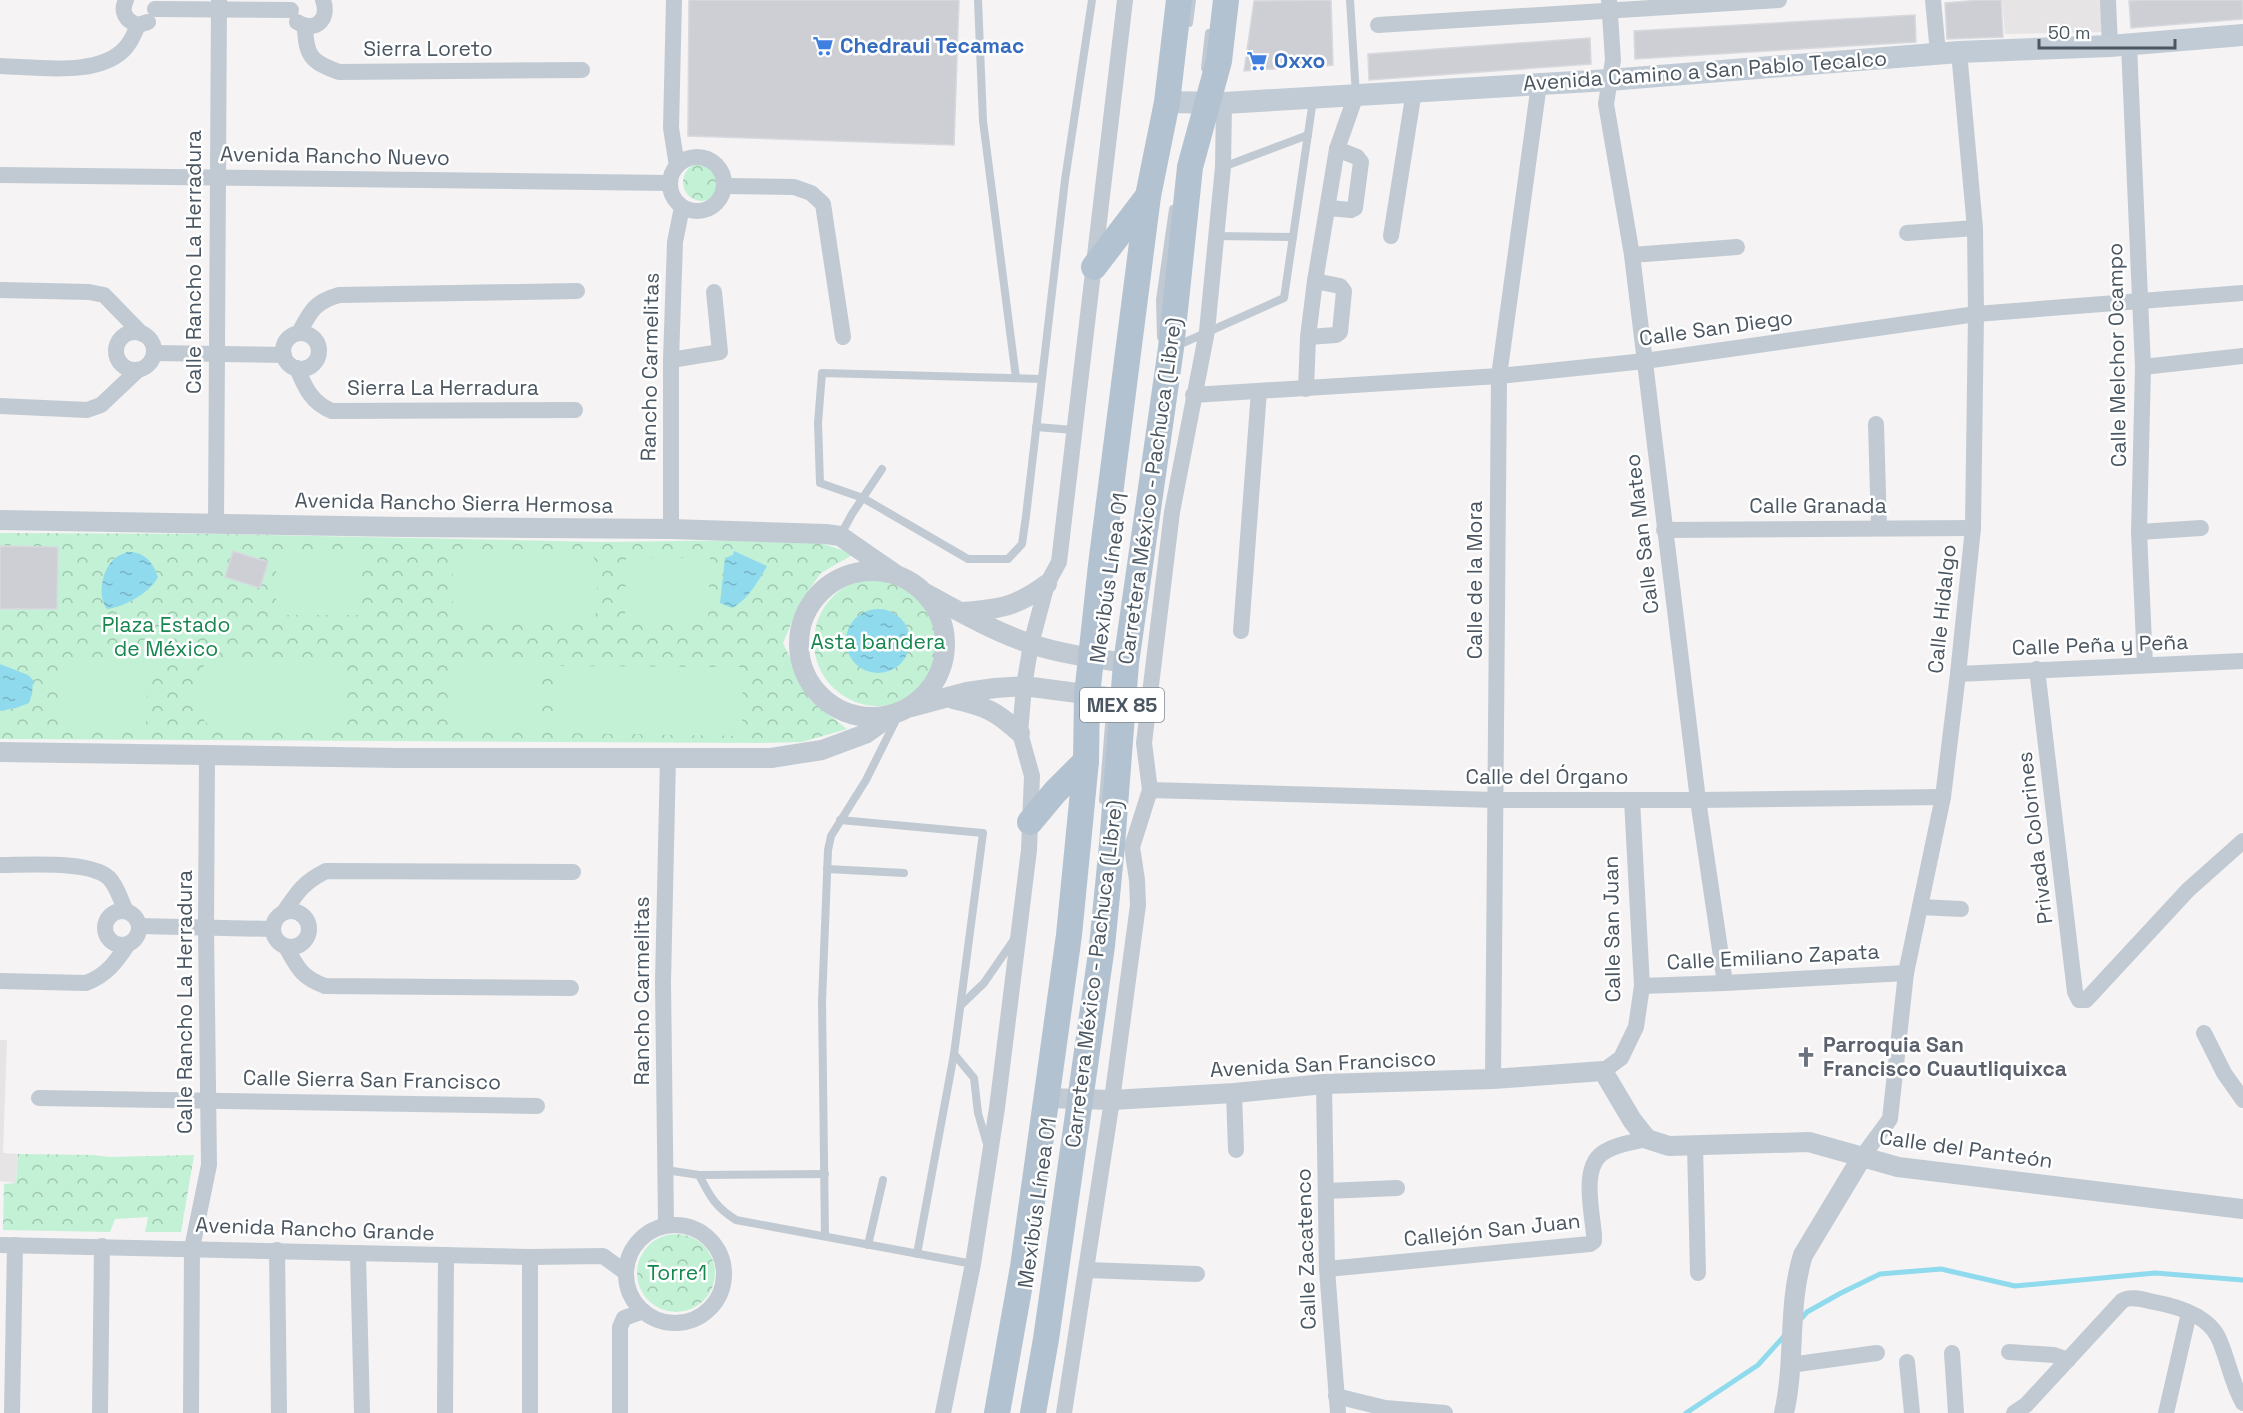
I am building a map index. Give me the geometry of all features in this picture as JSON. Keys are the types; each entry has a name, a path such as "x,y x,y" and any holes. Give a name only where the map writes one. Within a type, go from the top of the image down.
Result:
{"main road":[{"name":"Carretera México - Pachuca (Libre)","path":"1033,1413 1046,1340 1063,1100 1069,935 1086,761 1103,698 1109,660 1160,512 1164,349 1190,167 1195,99 1179,0"},
{"name":"Carretera México - Pachuca (Libre)","path":"996,1413 1023,1267 1102,946 1122,846 1103,698 1109,660 1102,554 1148,196 1195,99 1219,61 1218,10"},
{"name":"Avenida Camino a San Pablo Tecalco","path":"1195,99 1313,98 1414,92 1610,80 1948,52 2120,46 2243,35"},
{"path":"1094,267 1148,196"},
{"path":"1030,822 1055,792 1086,761"}],"street":[{"path":"126,0 123,12 126,19 138,25 147,23 153,17 153,4"},
{"path":"305,27 313,26 325,16 326,7 323,0"},
{"path":"675,0 671,128 677,166"},
{"path":"943,1413 973,1264 990,1152 1030,822 1032,776 1020,733 1024,686 1031,644 1047,584 1059,562 1125,0"},
{"path":"1378,25 1609,5 1779,0"},
{"name":"Calle Hidalgo","path":"1862,1157 1890,1119 1906,973 1942,797 1958,674 1973,528 1975,228 1948,52 1933,0"},
{"name":"Calle Melchor Ocampo","path":"2108,0 2120,46 2140,301 2143,367 2139,532 2145,665"},
{"name":"Sierra Loreto","path":"153,4 293,5 295,21 305,27 306,48 319,64 339,72 582,70"},
{"name":"Calle Rancho La Herradura","path":"216,524 219,4"},
{"name":"Calle San Mateo","path":"1609,5 1613,60 1606,104 1632,255 1698,800 1725,983"},
{"path":"0,66 85,68 106,62 127,47 138,25"},
{"name":"Calle de la Mora","path":"1493,1079 1499,376 1539,84"},
{"path":"1391,236 1414,92"},
{"path":"1306,389 1308,337 1315,281 1337,149 1356,95"},
{"path":"1064,1413 1112,1100 1138,905 1137,880 1122,846 1150,790 1144,743 1153,665 1160,512 1193,395 1207,331 1223,167 1195,99"},
{"path":"1328,208 1351,210 1355,208 1360,162 1357,157 1337,149"},
{"path":"702,157 714,162 723,173 725,186 722,197 714,206 704,211 692,211 682,207 673,196 670,183 677,166 688,159 702,157"},
{"name":"Avenida Rancho Nuevo","path":"0,175 670,183"},
{"path":"725,186 794,186 811,193 823,204 843,337"},
{"name":"Rancho Carmelitas","path":"672,529 671,360 675,243 682,207"},
{"path":"1907,233 1975,228"},
{"path":"1632,255 1737,247"},
{"path":"1308,337 1336,335 1340,332 1344,291 1340,286 1315,281"},
{"path":"0,290 89,291 104,296 142,334 153,345 152,360 146,367 130,370 118,361 116,353 120,338 134,332 142,334"},
{"path":"299,333 312,309 325,299 339,296 577,291"},
{"path":"671,360 720,352 714,292"},
{"name":"Calle San Diego","path":"1193,395 1499,376 1645,361 1976,314 2243,293"},
{"path":"154,353 284,355 284,345 290,337 299,333 308,334 315,339 319,347 318,356 314,363 306,368 297,368"},
{"name":"Sierra La Herradura","path":"284,355 288,363 297,368 307,391 320,406 332,411 575,410"},
{"path":"2143,367 2243,356"},
{"path":"0,406 87,410 101,405 138,370"},
{"path":"1241,631 1259,391"},
{"path":"1876,424 1879,528"},
{"name":"Avenida Rancho Sierra Hermosa","path":"0,520 672,529 826,534 840,536 895,574"},
{"name":"Calle Granada","path":"1664,530 1973,528"},
{"path":"2139,532 2201,528"},
{"path":"1148,706 1024,686 995,688 944,698 900,711 863,717 836,709 814,691 801,666 798,638 805,612 821,591 843,576 869,570 895,574 961,613 1031,644 1109,660 1153,665"},
{"path":"961,613 999,609 1027,599 1047,584"},
{"path":"0,752 397,758 771,758 822,750 865,734 900,711 933,685 945,655 942,622 927,594"},
{"name":"Calle Peña y Peña","path":"1958,674 2243,661"},
{"name":"Privada Colorines","path":"2037,669 2075,992 2079,1000 2086,1000 2188,890 2243,841"},
{"path":"944,698 980,705 1000,715 1020,733"},
{"name":"Calle Rancho La Herradura","path":"191,1413 192,1248 208,1165 207,755"},
{"name":"Rancho Carmelitas","path":"666,1225 663,982 668,757"},
{"name":"Calle del Órgano","path":"1150,790 1496,800 1942,797"},
{"name":"Calle San Juan","path":"1603,1071 1621,1058 1636,1027 1642,986 1632,800"},
{"path":"0,865 86,867 101,872 111,880 126,911"},
{"path":"571,988 325,986 311,981 300,972 286,947 276,940 272,929 276,918 284,912 300,888 310,879 326,871 573,872"},
{"path":"1920,907 1961,909"},
{"path":"0,981 86,983 99,978 113,966 128,944 137,937 139,926 135,916 126,911 118,911 110,915 104,929 107,937 113,943 128,944"},
{"path":"284,912 293,911 301,914 307,920 309,928 308,936 303,943 295,947 286,947"},
{"path":"139,926 272,929"},
{"name":"Calle Emiliano Zapata","path":"1642,986 1906,973"},
{"path":"2204,1033 2224,1074 2243,1100"},
{"path":"1603,1071 1632,1120 1647,1139"},
{"name":"Avenida San Francisco","path":"1063,1100 1112,1100 1234,1093 1324,1084 1493,1079 1603,1071"},
{"name":"Calle Zacatenco","path":"1324,1084 1327,1269 1338,1413"},
{"path":"1234,1093 1236,1150"},
{"name":"Calle Sierra San Francisco","path":"39,1098 537,1106"},
{"name":"Calle del Panteón","path":"1647,1139 1669,1146 1809,1142 1898,1167 2243,1209"},
{"name":"Callejón San Juan","path":"1327,1269 1590,1244 1594,1241 1594,1235 1589,1172 1594,1159 1606,1150 1647,1139"},
{"path":"1695,1145 1698,1273"},
{"path":"1784,1413 1788,1396 1793,1308 1803,1255 1862,1157"},
{"path":"1326,1191 1397,1188"},
{"path":"666,1225 688,1227 708,1237 721,1255 724,1277 718,1298 703,1315 683,1323 661,1322 641,1312 628,1293 625,1272 631,1250 646,1234 666,1225"},
{"path":"7,1245 12,1413"},
{"name":"Avenida Rancho Grande","path":"7,1245 277,1250 358,1254 603,1256 625,1272"},
{"path":"100,1413 102,1246"},
{"path":"277,1250 279,1413"},
{"path":"358,1254 362,1413"},
{"path":"445,1413 446,1255"},
{"path":"530,1257 530,1413"},
{"path":"1087,1270 1197,1274"},
{"path":"2014,1413 2026,1405 2127,1298 2174,1306 2205,1322 2217,1336 2243,1403"},
{"path":"620,1413 620,1327 624,1318 641,1312"},
{"path":"2166,1413 2188,1313"},
{"path":"2008,1352 2054,1355 2068,1360"},
{"path":"1790,1365 1877,1353"},
{"path":"1952,1353 1956,1413"},
{"path":"1907,1362 1912,1413"},
{"path":"1336,1396 1384,1408 1445,1413"}],"lane":[{"path":"978,0 983,121 1016,378"},
{"path":"1042,378 822,373 818,423 820,483 863,498 968,560 1008,559 1022,544 1042,378 1065,180 1092,0"},
{"path":"1187,34 1192,0"},
{"path":"1350,0 1356,95"},
{"path":"1164,164 1195,99 1181,70"},
{"path":"1164,349 1284,298 1313,98"},
{"path":"1223,167 1308,135"},
{"path":"1151,420 1164,349 1160,300 1174,201"},
{"path":"1216,236 1293,237"},
{"path":"1036,427 1074,430"},
{"path":"840,536 882,469"},
{"path":"1102,808 1103,698"},
{"path":"1083,885 1082,865 1103,698"},
{"path":"825,1236 822,1002 827,869 831,836 866,780 900,711"},
{"path":"840,820 983,833 962,1005 917,1254"},
{"path":"827,869 904,873"},
{"name":"Mexibús Línea 01","path":"1027,1298 1097,926 1099,879"},
{"path":"962,1005 984,983 1018,933"},
{"path":"954,1054 974,1078 978,1113 990,1152"},
{"path":"666,1170 699,1175 825,1174"},
{"path":"699,1175 713,1201 723,1212 736,1220 973,1264"},
{"path":"868,1245 883,1180"}],"shaded area":[{"path":"2002,0 2101,0 2104,32 2005,34"},
{"path":"0,1040 7,1040 3,1153 18,1154 16,1183 0,1181"}],"green space":[{"path":"702,163 715,169 721,182 715,195 702,201 689,195 683,182 689,169"},
{"name":"Plaza Estado de México","path":"0,533 215,534 603,542 755,540 821,543 854,554 821,573 801,601 783,643 811,701 847,729 802,742 760,743 0,739"},
{"path":"276,554 360,554 360,615 276,615"},
{"path":"469,554 587,554 593,557 597,563 597,611 592,618 583,622 465,621 453,602 453,567"},
{"path":"626,557 710,558 708,620 625,619"},
{"name":"Asta bandera","path":"878,578 903,583 923,597 937,617 942,642 937,667 923,687 903,701 878,706 853,701 833,687 819,667 814,642 819,617 833,597 853,583"},
{"path":"219,660 334,660 339,665 344,679 343,719 339,724 331,726 209,725 200,714 198,707 199,670 208,662"},
{"path":"60,662 148,663 146,728 58,727"},
{"path":"542,662 542,732 452,732 451,663"},
{"path":"555,666 743,667 742,736 553,733"},
{"path":"18,1154 110,1157 194,1155 181,1232 145,1232 148,1217 115,1219 110,1232 3,1230 4,1184 16,1183"},
{"name":"Torre1","path":"676,1234 691,1237 708,1251 715,1273 712,1288 698,1305 676,1312 661,1309 644,1295 637,1273 640,1258 654,1241"}],"water":[{"path":"734,551 767,566 748,595 732,608 720,603 725,558 733,555"},
{"path":"127,552 138,553 147,558 158,577 136,598 107,609 102,597 102,583 106,570 114,559"},
{"path":"872,609 884,609 901,618 908,629 910,641 908,653 901,664 884,673 872,673 860,668 851,659 846,647 846,635 851,623 860,614"},
{"path":"0,664 28,675 33,680 29,703 0,711"}],"building":[{"name":"Chedraui Tecamac","path":"689,0 959,0 954,145 688,136"},
{"path":"1331,0 1333,65 1244,71 1254,1"},
{"path":"2001,0 2003,37 1947,39 1945,3"},
{"path":"2243,0 2243,19 2131,28 2129,1"},
{"path":"1915,15 1916,42 1635,59 1634,31"},
{"path":"1590,38 1591,64 1369,80 1368,54"},
{"path":"0,546 58,547 57,609 0,609"},
{"path":"233,551 268,562 260,588 225,577"}],"waterway":[{"path":"1799,1321 1807,1312 1880,1274 1941,1269 2015,1286 2155,1273 2243,1280"},
{"path":"1686,1413 1758,1365 1786,1334"}],"place":[{"name":"Chedraui Tecamac","path":"823,46"},
{"name":"Oxxo","path":"1257,61"},
{"name":"Parroquia San Francisco Cuautliquixca","path":"1806,1057"}]}
